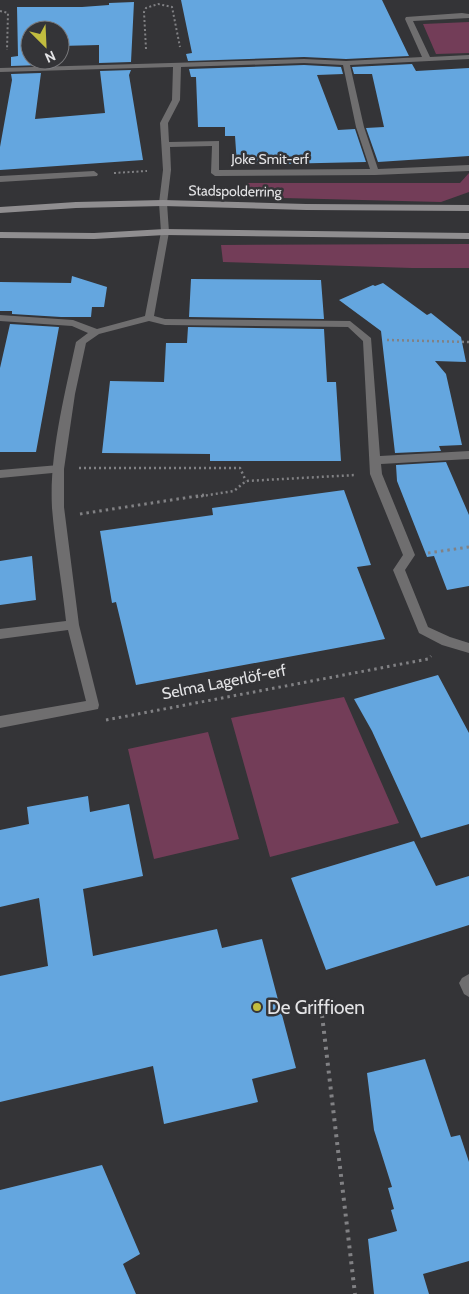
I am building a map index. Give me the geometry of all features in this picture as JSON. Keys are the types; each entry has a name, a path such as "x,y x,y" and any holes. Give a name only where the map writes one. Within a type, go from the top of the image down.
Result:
{"street":[{"path":"428,59 409,19 469,16"},
{"path":"0,70 147,64 304,61 346,63 469,57"},
{"path":"346,63 360,127 375,172"},
{"path":"150,318 164,232 163,203 167,170 164,123 176,100 177,64"},
{"name":"Joke Smit-erf","path":"166,145 216,143 215,173 375,172 469,168"},
{"path":"0,179 94,174"},
{"name":"Stadspolderring","path":"0,210 76,205 163,203 306,207 469,208"},
{"path":"0,235 94,236 164,232 469,236"},
{"path":"0,318 73,323 96,332"},
{"path":"0,722 93,705 73,626 59,517 59,468 70,394 81,342 96,332 150,318 166,322 350,324 368,340 376,474 409,555 399,570 423,630 446,641 469,648"},
{"path":"376,460 469,455"},
{"path":"0,474 59,468"},
{"path":"0,634 73,626"},
{"path":"469,982 467,983 469,989"}],"path":[{"path":"147,64 144,12 146,8 158,2 172,7 181,51 177,64"},
{"path":"0,11 8,13 9,50 0,52"},
{"path":"368,340 469,342"},
{"path":"59,468 240,468 246,481"},
{"path":"59,517 234,491 246,481 376,474"},
{"path":"409,555 469,547"},
{"name":"Selma Lagerlöf-erf","path":"97,722 428,659 446,641"},
{"path":"322,1016 355,1294"}],"shaded area":[{"path":"469,22 469,53 436,54 423,24"},
{"path":"469,173 469,192 441,202 245,197 246,183 460,183"},
{"path":"469,244 469,268 223,262 221,245"},
{"path":"344,697 399,823 270,857 231,718"},
{"path":"208,732 239,839 154,859 128,749"}],"building":[{"path":"181,0 382,0 409,56 346,59 304,57 188,61 186,54 192,53"},
{"path":"134,2 131,62 99,63 99,45 70,46 70,20 20,20 20,66 11,66 11,57 18,56 17,7 82,7 109,5 109,3"},
{"path":"412,64 416,71 469,68 469,156 378,162 366,128 384,127 372,74 354,74 352,67"},
{"path":"304,65 341,67 343,74 317,75 338,130 355,129 366,162 237,165 235,136 225,136 225,127 198,127 196,77 191,77 189,69"},
{"path":"131,70 129,75 143,160 0,170 0,147 12,80 11,74 41,73 35,119 105,113 100,71"},
{"path":"72,276 107,287 104,307 92,307 91,317 12,314 12,311 0,311 0,282 71,283"},
{"path":"191,279 321,280 324,319 189,317"},
{"path":"383,283 427,315 431,313 461,337 466,362 435,361 446,374 462,445 439,446 441,451 395,453 381,331 339,300 373,285"},
{"path":"10,324 59,327 36,452 0,452 0,368"},
{"path":"188,327 324,329 327,382 336,382 341,461 210,461 210,454 102,453 110,381 164,382 166,343 187,343"},
{"path":"446,462 469,515 469,586 447,590 434,556 427,557 397,481 396,465"},
{"path":"344,490 371,565 357,567 385,639 136,685 116,602 112,603 100,531 213,515 212,508"},
{"path":"32,556 36,600 0,605 0,561"},
{"path":"438,675 469,733 469,824 421,838 372,731 354,699"},
{"path":"88,796 90,812 129,804 143,876 83,889 93,956 217,929 222,948 262,939 296,1068 252,1079 258,1102 164,1124 153,1066 0,1102 0,976 48,966 39,898 0,907 0,830 29,824 27,807"},
{"path":"414,841 436,886 469,876 469,925 326,970 291,878"},
{"path":"425,1059 451,1137 460,1135 469,1162 469,1261 423,1274 429,1294 374,1294 368,1239 397,1231 391,1210 394,1209 388,1188 392,1187 374,1130 367,1073"},
{"path":"102,1165 140,1254 123,1264 136,1294 0,1294 0,1190"}],"place":[{"name":"De Griffioen","path":"257,1007"}]}
